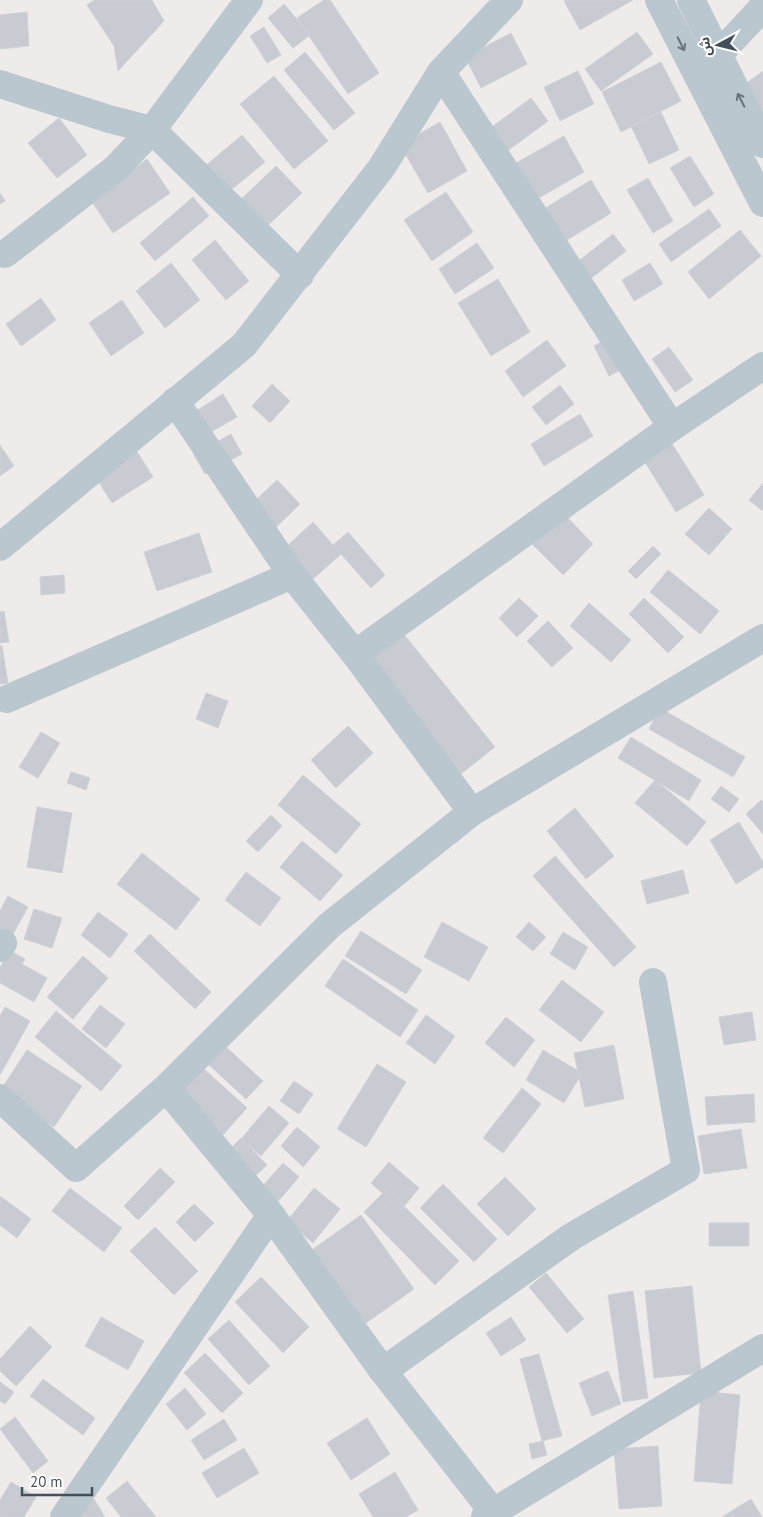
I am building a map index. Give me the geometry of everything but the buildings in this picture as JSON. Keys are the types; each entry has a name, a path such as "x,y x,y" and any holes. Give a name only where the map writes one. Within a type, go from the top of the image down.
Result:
{"street":[{"path":"5,254 116,168 152,130 249,0"},
{"path":"0,546 244,345 382,167 441,72 509,0"},
{"path":"659,0 763,203"},
{"path":"692,0 763,144"},
{"path":"697,77 763,7"},
{"path":"441,72 672,427"},
{"path":"0,84 152,130 300,275"},
{"path":"355,654 672,427 763,366"},
{"path":"175,402 292,575 355,654 472,812"},
{"path":"7,699 292,575"},
{"path":"0,1098 76,1168 166,1088 330,926 472,812 763,638"},
{"path":"383,1371 571,1237 686,1170 653,982"},
{"path":"166,1088 271,1215 383,1371 492,1515 763,1348"},
{"path":"64,1517 271,1215"}]}
